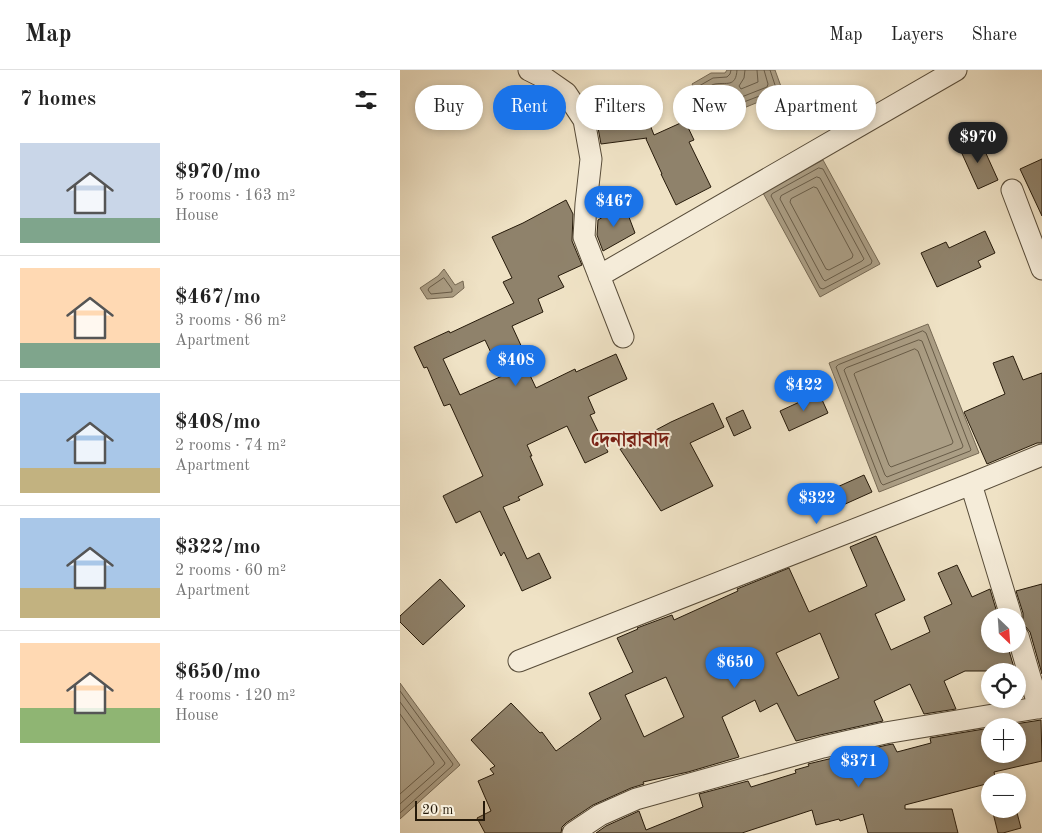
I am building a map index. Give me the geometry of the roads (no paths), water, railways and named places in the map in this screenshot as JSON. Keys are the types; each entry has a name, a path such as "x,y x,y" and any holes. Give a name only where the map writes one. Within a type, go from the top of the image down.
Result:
{"street":[{"path":"528,70 543,77 566,93 584,120 591,159 584,237 623,337"},
{"path":"599,276 956,70"},
{"path":"1012,190 1042,269"},
{"path":"519,661 1042,455"},
{"path":"971,484 1010,608"},
{"path":"573,833 600,816 636,799 823,747 885,733 1041,707 1024,653"}],"water":[{"path":"727,70 775,70 780,85 756,85 756,103 746,107 746,85 692,84 711,73 725,73"},
{"path":"823,160 880,264 820,297 763,193"},
{"path":"444,269 455,285 463,281 464,288 453,297 427,299 420,288 438,276"},
{"path":"928,324 979,453 879,492 829,363"},
{"path":"400,683 460,765 400,819"}],"district":[{"name":"দেনারাবাদ","path":"630,441"}]}
